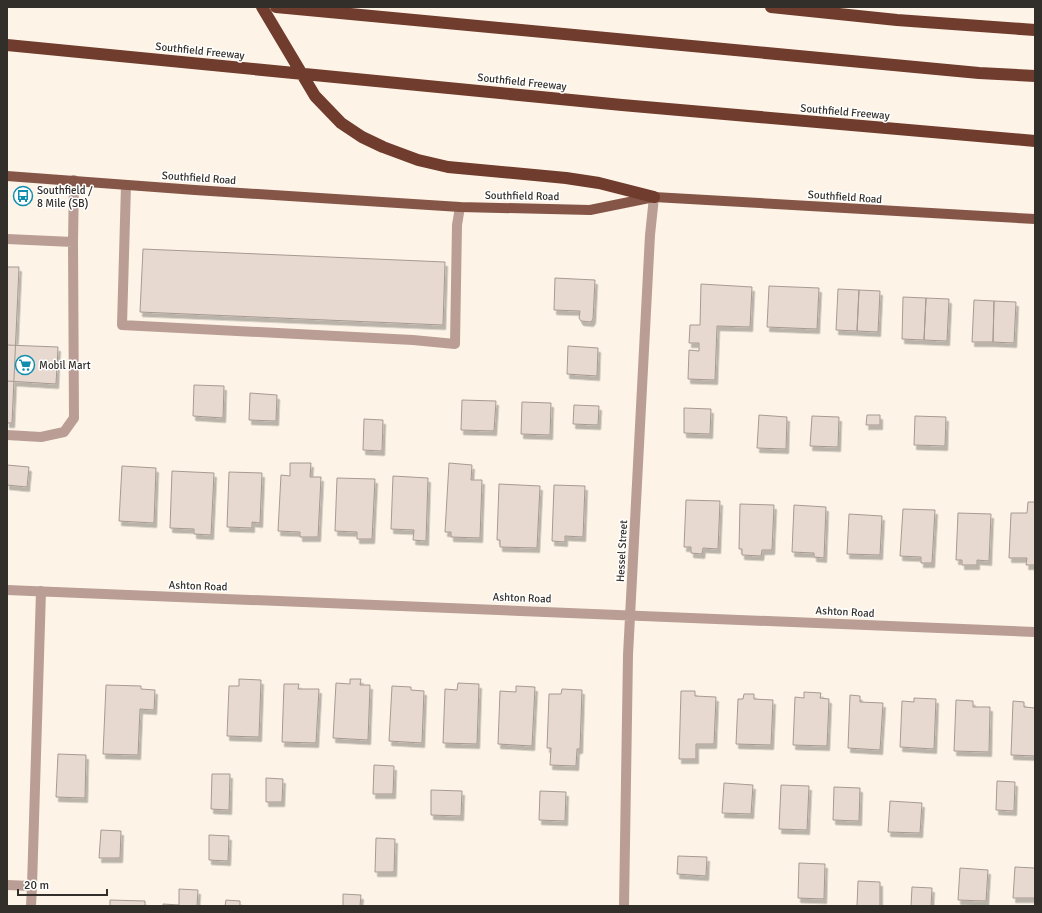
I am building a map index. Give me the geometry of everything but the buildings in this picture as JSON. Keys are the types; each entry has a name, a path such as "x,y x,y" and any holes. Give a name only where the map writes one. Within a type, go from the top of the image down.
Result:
{"highway":[{"path":"262,7 315,96 341,122 362,137 383,147 418,160 448,167 566,178 598,183 654,197"},
{"path":"276,7 963,72 1035,76"},
{"path":"771,7 897,20 1035,30"},
{"name":"Southfield Freeway","path":"7,45 614,104 1035,141"}],"main road":[{"name":"Southfield Road","path":"7,176 460,207 590,210 654,197 1035,219"}],"street":[{"path":"7,434 41,437 64,432 74,418 74,180"},
{"path":"126,185 122,325 413,340 455,344 458,225 460,207"},
{"name":"Hessel Street","path":"624,906 630,615 650,235 654,197"},
{"path":"7,239 73,242"},
{"name":"Ashton Road","path":"7,590 1035,632"},
{"path":"31,906 41,592"},
{"path":"7,885 32,886"}],"place":[{"name":"Southfield / 8 Mile (SB)","path":"23,196"},
{"name":"Mobil Mart","path":"25,365"}]}
